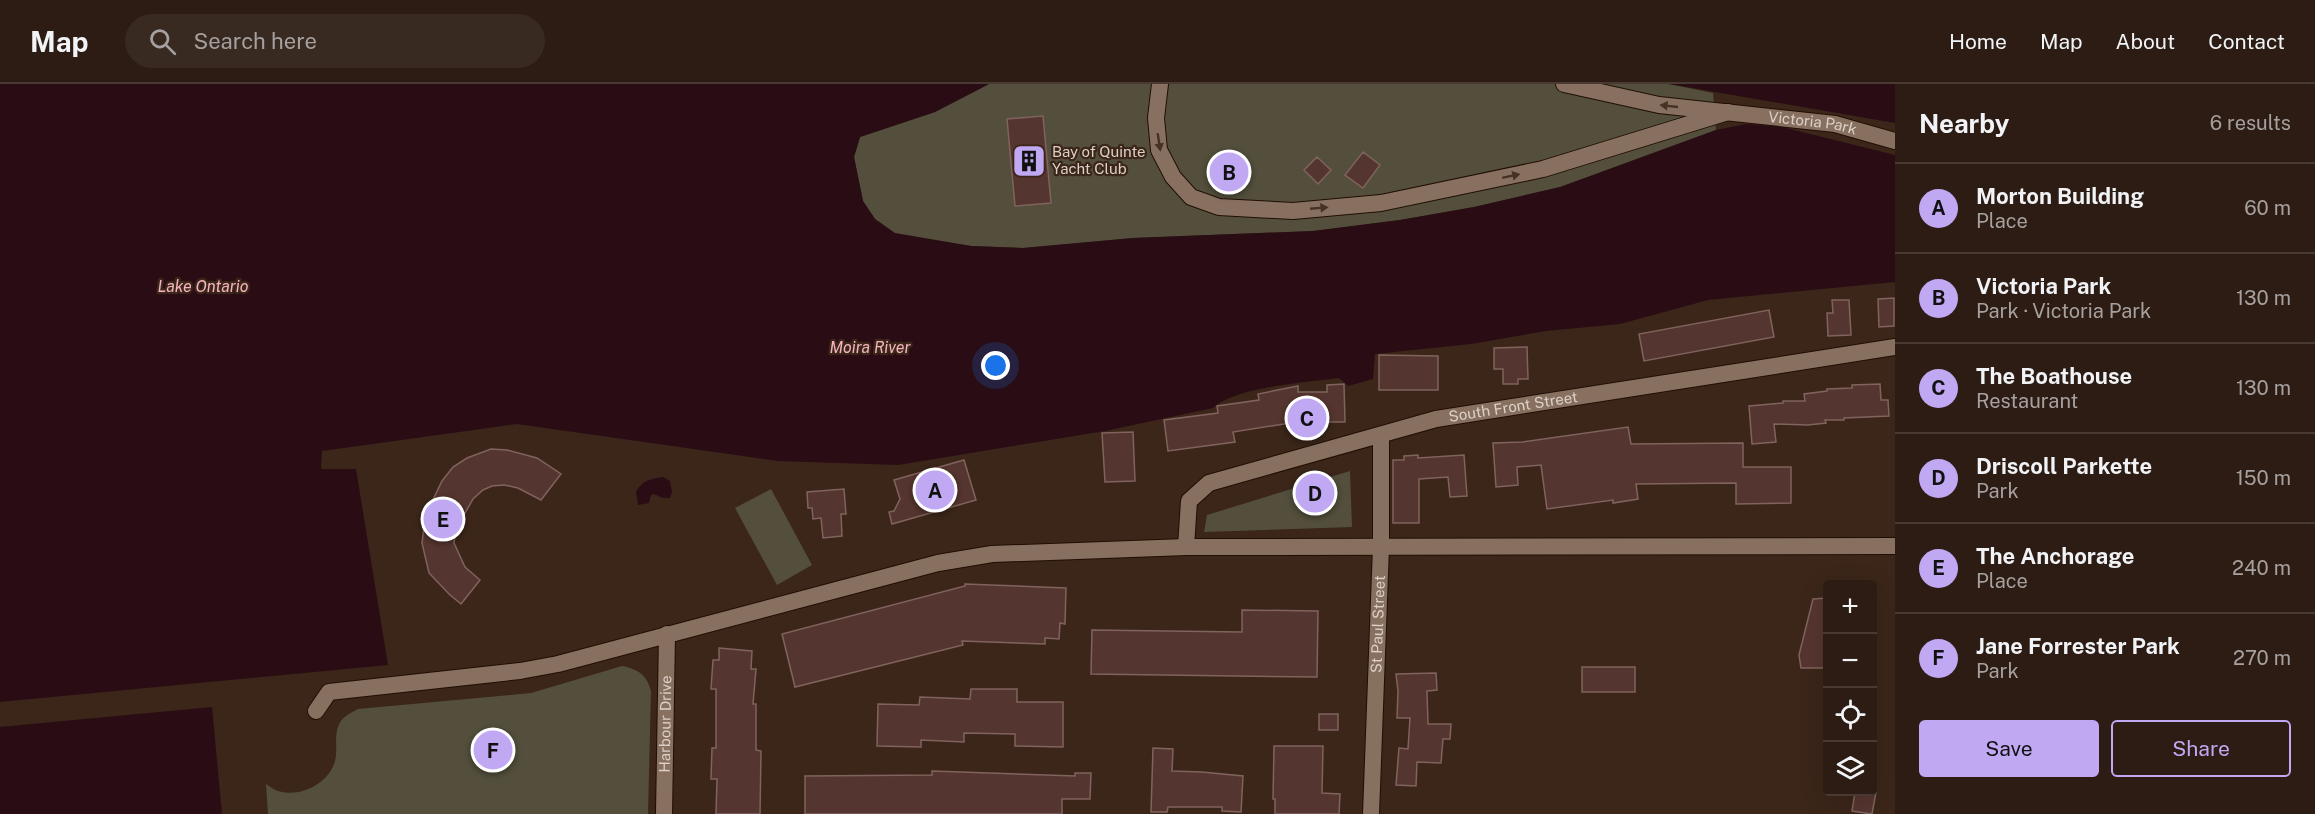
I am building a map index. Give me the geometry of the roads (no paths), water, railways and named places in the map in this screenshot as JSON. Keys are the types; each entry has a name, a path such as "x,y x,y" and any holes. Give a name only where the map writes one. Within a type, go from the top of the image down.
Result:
{"street":[{"name":"Victoria Park","path":"1160,84 1156,118 1160,150 1173,177 1191,197 1219,207 1293,211 1381,203 1543,169 1728,112"},
{"name":"Victoria Park","path":"1564,84 1659,105 1835,124 1895,141"},
{"name":"South Front Street","path":"1186,547 1189,501 1209,483 1436,419 1895,347"},
{"name":"St Paul Street","path":"1371,814 1381,548 1381,435"},
{"path":"316,711 329,692 529,670 592,656 938,563 1004,553 1186,547 1895,546"},
{"name":"Harbour Drive","path":"664,814 668,634"}],"water":[{"name":"Lake Ontario","path":"0,84 989,84 935,112 860,137 854,157 863,201 875,219 895,233 971,246 1023,248 1133,238 1313,231 1400,220 1474,207 1560,187 1716,130 1746,124 1782,127 1895,155 1895,282 1708,300 1620,324 1546,331 1471,344 1375,354 1373,379 1348,386 1339,378 1254,390 1223,401 1213,408 1105,431 898,465 778,461 517,424 322,451 321,469 356,469 388,665 0,702"},
{"path":"1669,84 1895,84 1895,123"},
{"path":"663,477 670,481 672,492 670,498 654,494 651,495 649,503 638,505 636,492 641,485 651,479"},
{"path":"212,707 222,814 0,814 0,727"}],"place":[{"name":"Bay of Quinte Yacht Club","path":"1029,161"},
{"name":"Victoria Park","path":"1229,172"},
{"name":"The Boathouse","path":"1307,418"},
{"name":"Morton Building","path":"935,490"},
{"name":"Driscoll Parkette","path":"1315,493"},
{"name":"The Anchorage","path":"443,519"},
{"name":"Jane Forrester Park","path":"493,750"}],"water label":[{"name":"Moira River","path":"870,347"}]}
